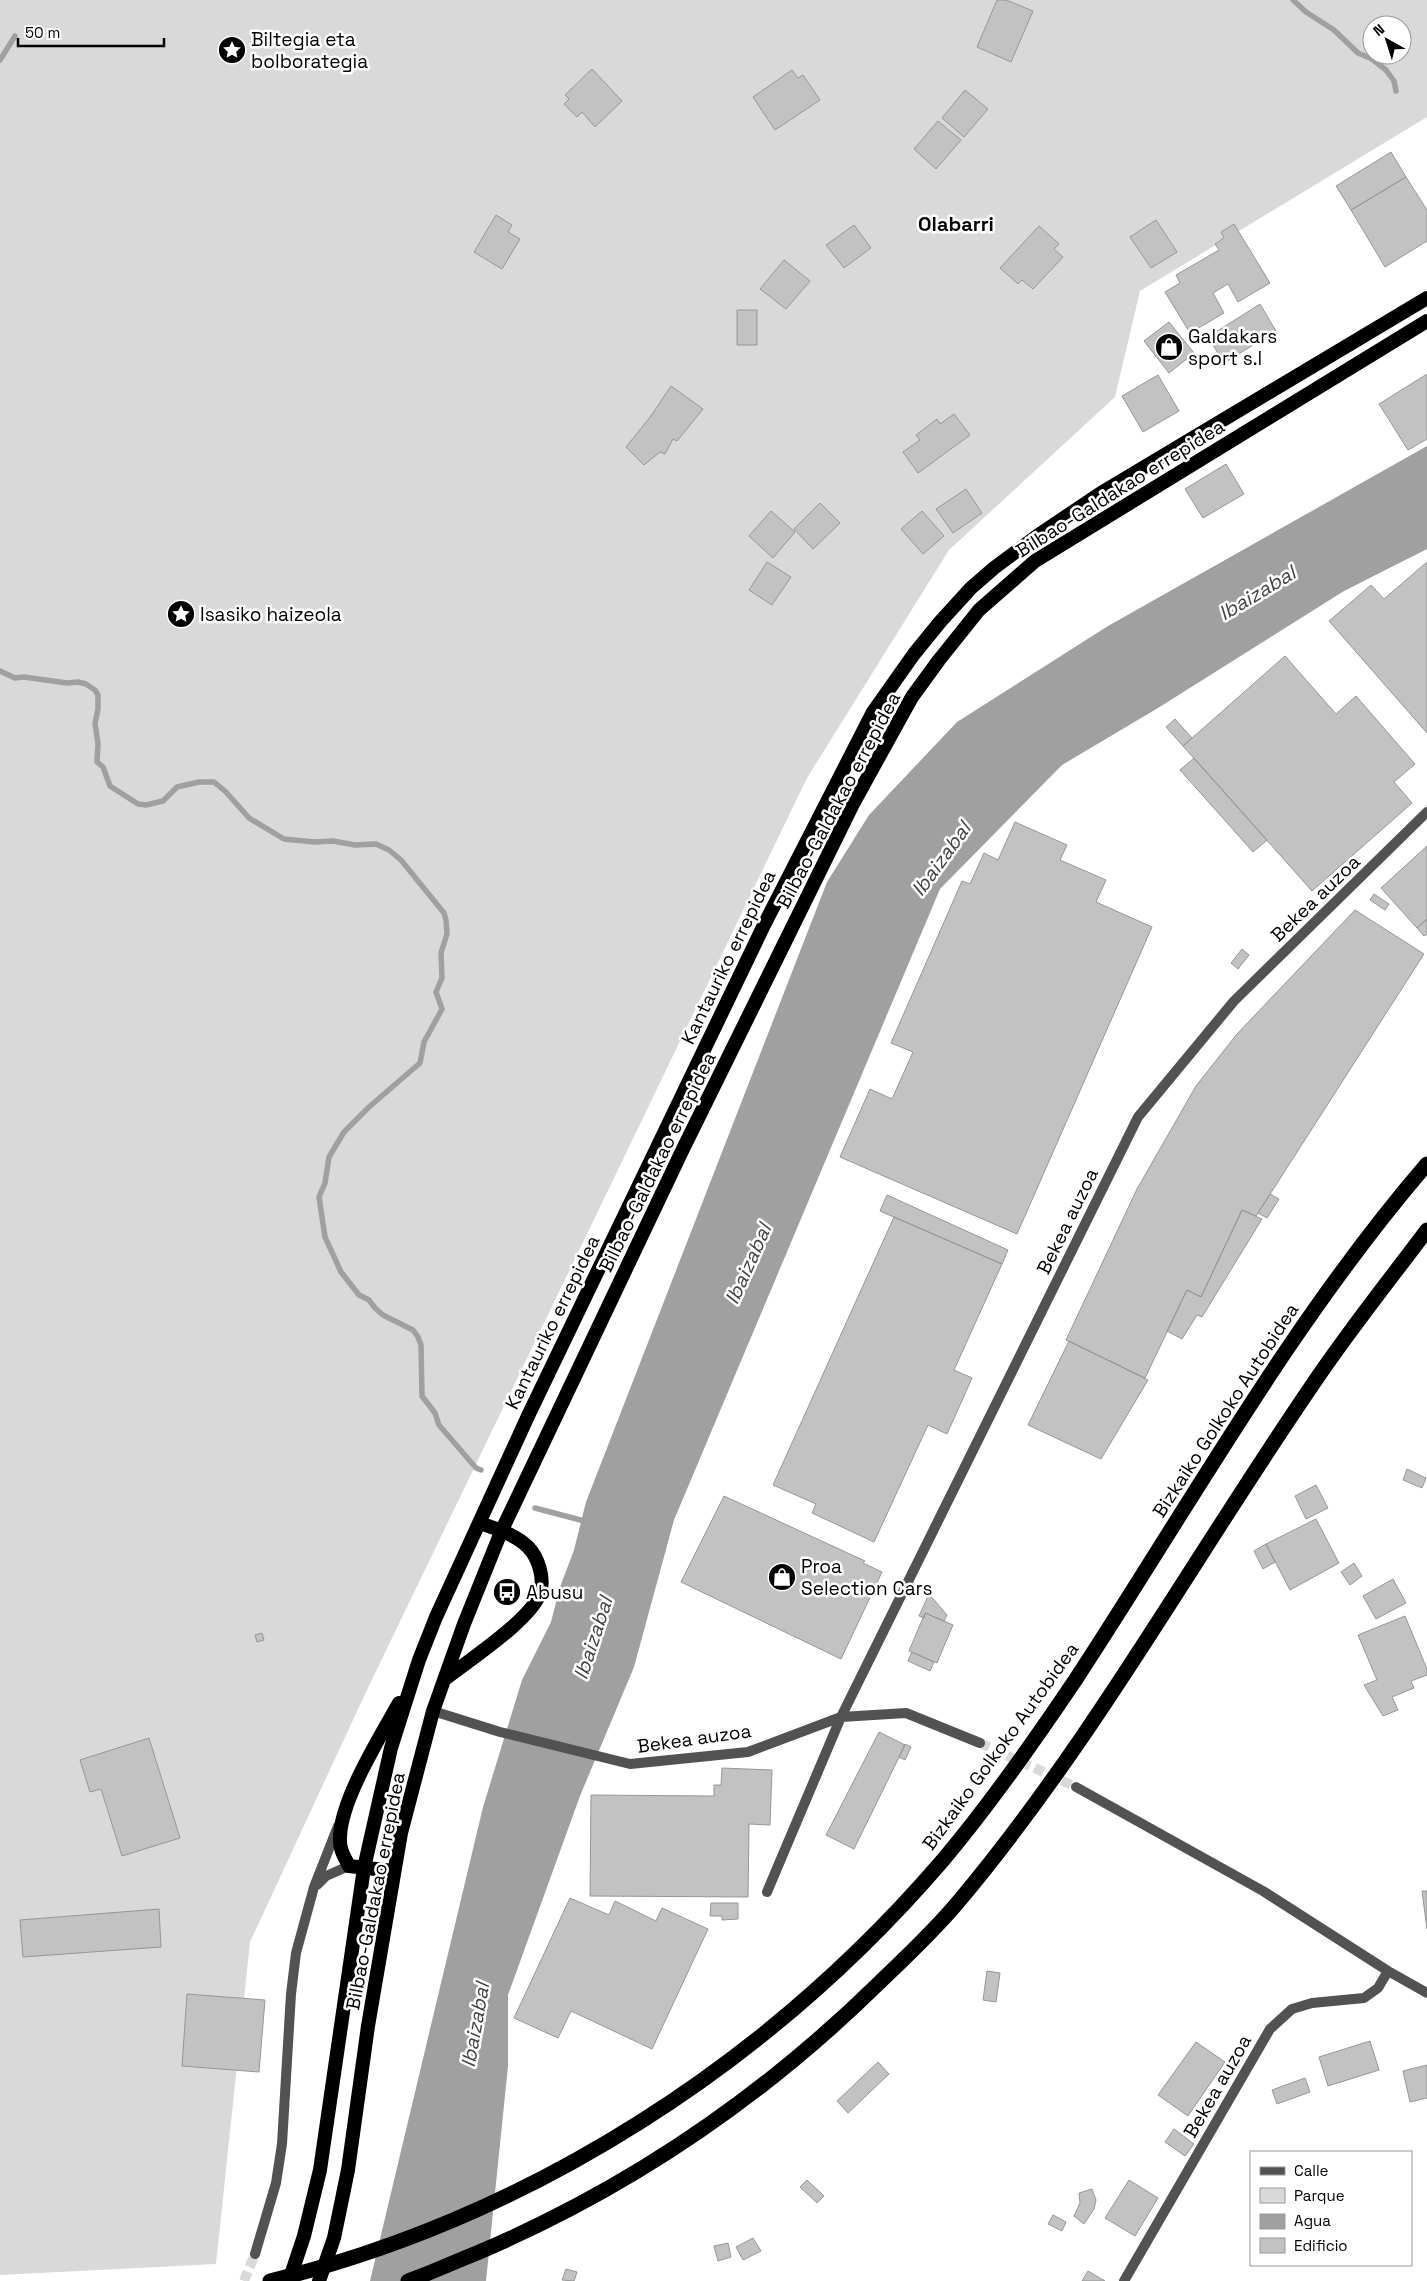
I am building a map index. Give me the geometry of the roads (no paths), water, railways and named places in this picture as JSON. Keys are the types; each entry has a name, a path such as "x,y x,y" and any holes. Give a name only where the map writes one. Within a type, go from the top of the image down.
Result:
{"highway":[{"name":"Kantauriko errepidea","path":"364,1868 391,1748 412,1681 436,1617 532,1407 764,925 873,712 914,654 972,588 994,568 1037,536 1101,494 1427,298"},
{"name":"Bilbao-Galdakao errepidea","path":"319,2281 334,2238 348,2170 368,2026 393,1871 403,1824 433,1711 464,1624 501,1532 682,1151 854,802 912,697 979,610 1035,561 1427,321"},
{"name":"Bizkaiko Golkoko Autobidea","path":"270,2281 373,2251 434,2228 500,2201 596,2149 668,2104 759,2039 802,2003 886,1923 945,1858 1009,1774 1075,1680 1282,1355 1396,1201 1427,1164"},
{"path":"408,2281 513,2237 580,2204 642,2169 689,2139 776,2075 841,2021 914,1949 957,1903 1023,1820 1101,1712 1312,1386 1427,1230"},
{"path":"444,1679 509,1630 530,1609 540,1593 541,1577 536,1558 528,1547 513,1536 480,1523"},
{"path":"393,1871 349,1866 340,1850 340,1837 345,1810 373,1747 412,1681"},
{"name":"Bilbao-Galdakao errepidea","path":"289,2281 304,2236 320,2170 364,1868"}],"street":[{"name":"Bekea auzoa","path":"767,1892 841,1717 1138,1117 1234,1001 1427,812"},
{"name":"Bekea auzoa","path":"433,1711 500,1732 630,1764 748,1752 841,1717 906,1714 980,1742"},
{"path":"1076,1788 1263,1891 1388,1971 1427,1993"},
{"path":"255,2254 276,2183 285,2114 291,1994 296,1953 314,1887 345,1810"},
{"path":"314,1887 326,1876 349,1866"},
{"name":"Bekea auzoa","path":"1124,2281 1270,2028 1292,2009 1312,2003 1364,1998 1378,1988 1388,1971"}],"water":[{"name":"Ibaizabal","path":"1427,446 1427,549 1344,591 1158,708 1062,765 940,889 674,1520 634,1667 580,1796 508,1995 508,2066 486,2281 370,2281 483,1807 522,1680 551,1622 560,1587 574,1550 586,1502 827,882 869,815 957,722 1108,626"}],"waterway":[{"path":"1293,0 1306,12 1334,30 1358,53 1372,59 1386,70 1394,81 1396,91"},
{"path":"0,60 15,36"},
{"path":"0,671 15,678 24,677 67,683 78,682 86,684 95,690 98,695 95,723 98,744 97,762 103,767 110,786 138,804 146,805 163,801 177,787 199,782 214,782 226,792 249,818 284,839 314,842 333,841 355,845 376,844 389,850 401,860 444,913 447,934 441,953 442,978 436,992 442,1009 424,1042 420,1063 369,1107 344,1132 329,1157 325,1183 319,1197 325,1237 341,1272 359,1295 369,1300 383,1315 413,1330 418,1337 421,1345 422,1396 435,1413 439,1425 476,1468 481,1470"},
{"path":"535,1508 588,1522"}],"tunnel":[{"path":"980,1743 1076,1787"},
{"path":"244,2281 255,2254"}],"place":[{"name":"Biltegia eta bolborategia","path":"232,50"},
{"name":"Galdakars sport s.l","path":"1169,347"},
{"name":"Isasiko haizeola","path":"181,614"},
{"name":"Proa Selection Cars","path":"782,1577"},
{"name":"Abusu","path":"507,1592"}],"district":[{"name":"Olabarri","path":"956,224"}]}
